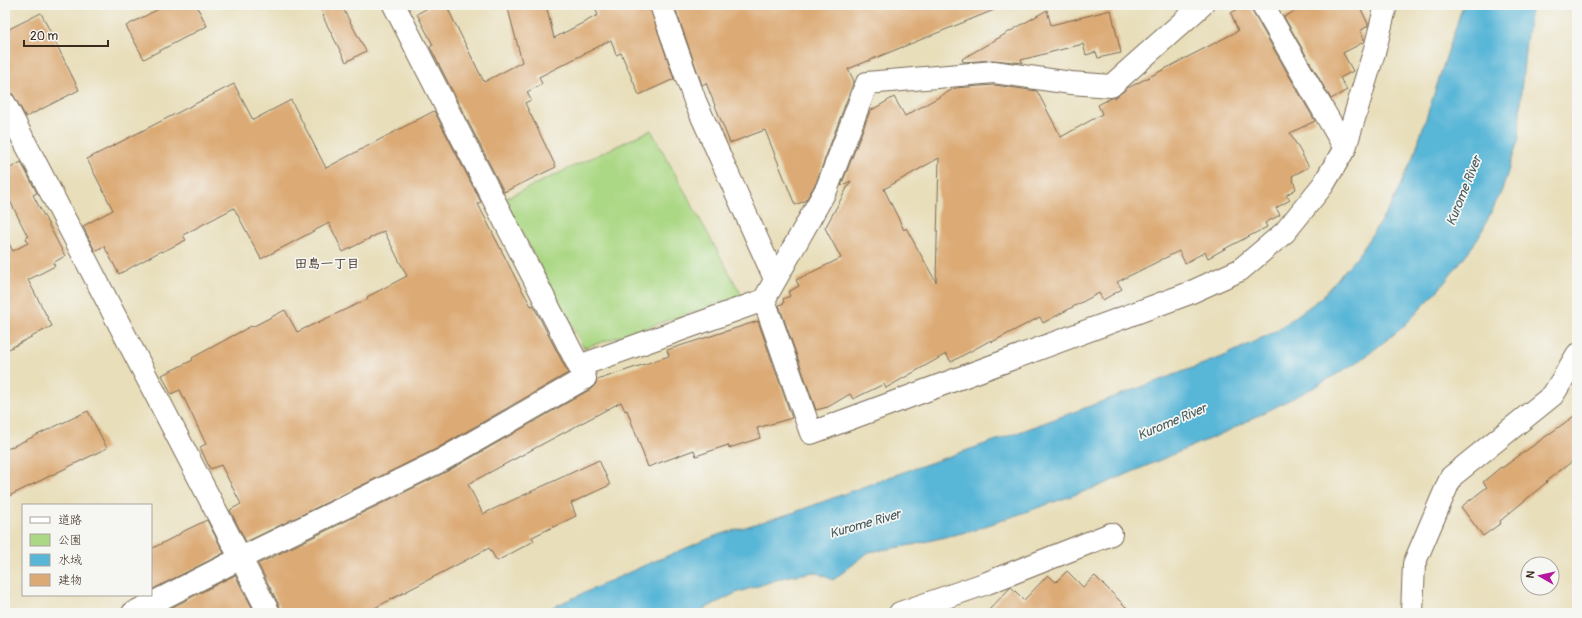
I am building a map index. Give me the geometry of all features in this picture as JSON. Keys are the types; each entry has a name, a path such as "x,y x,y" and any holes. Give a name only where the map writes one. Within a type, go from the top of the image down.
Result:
{"street":[{"path":"133,613 241,558 442,460 585,378 394,5"},
{"path":"661,5 695,100 775,279"},
{"path":"578,366 764,300 827,188 866,83 994,72 1072,83 1111,86 1202,5"},
{"path":"1263,5 1345,148"},
{"path":"764,300 811,433 1180,297 1240,270 1285,232 1323,185 1345,148 1375,49 1386,5"},
{"path":"5,104 269,613"},
{"path":"1412,613 1414,564 1451,477 1553,395 1577,355"},
{"path":"900,613 987,583 1111,534"}],"green space":[{"path":"651,130 742,296 584,348 504,199"}],"water":[{"name":"Kurome River","path":"1463,5 1532,5 1526,42 1521,92 1519,138 1502,190 1478,239 1441,287 1403,327 1361,360 1313,388 1228,431 1097,487 974,530 912,545 869,552 833,580 815,572 789,576 736,593 696,613 540,613 643,566 715,536 795,512 895,475 1014,434 1222,357 1274,332 1320,299 1358,255 1391,206 1414,155"}],"building":[{"path":"166,5 196,5 207,26 144,59 126,26"},
{"path":"320,5 341,5 366,51 346,62 325,21"},
{"path":"433,5 446,5 484,82 522,62 507,5 546,5 554,38 598,15 594,5 649,5 674,79 639,95 621,53 616,55 611,40 539,77 542,84 527,92 531,100 525,103 556,167 504,192 430,47 433,45 417,14"},
{"path":"674,5 1004,6 848,69 854,81 816,183 805,201 795,205 765,130 730,143 706,83 702,85"},
{"path":"1245,5 1251,5 1252,11 1315,121 1290,133 1309,167 1292,176 1296,189 1286,195 1290,200 1276,208 1280,215 1265,223 1267,227 1208,258 1205,252 1185,263 1179,251 1117,282 1122,289 1103,300 1099,293 1043,323 1040,317 992,342 991,340 951,362 946,354 886,388 884,384 853,399 850,394 828,407 816,410 779,305 784,303 783,299 790,296 788,292 799,286 796,280 841,258 825,228 851,181 841,186 870,111 894,97 905,116 955,88 994,85 1037,91 1061,137 1102,114 1098,105 1111,98 1115,98 1126,89 1238,31 1231,13","holes":["939,158 936,282 906,228 904,230 884,189"]},
{"path":"1306,5 1359,5 1368,24 1368,26 1360,31 1364,42 1343,53 1353,71 1340,78 1347,90 1331,99 1284,17"},
{"path":"1047,10 1051,25 1111,10 1121,53 1098,58 1096,52 1086,55 1083,44 1021,60 1023,63 993,60 963,62 962,59"},
{"path":"41,13 79,90 26,117 5,81 5,31"},
{"path":"234,84 253,120 291,100 326,168 434,111 481,202 478,204 517,281 531,306 533,305 568,373 436,449 246,542 230,510 241,504 221,465 210,469 200,447 206,444 180,390 171,394 162,375 193,360 192,358 251,326 252,327 285,310 297,332 368,299 367,297 407,276 384,231 343,252 329,223 261,259 234,208 183,235 186,240 162,252 161,251 119,274 104,246 95,251 83,226 113,210 87,159"},
{"path":"21,162 37,193 33,195 65,256 53,263 55,266 28,280 52,326 5,351 5,236 13,251 28,243 26,238 28,237 5,191 5,171"},
{"path":"758,321 792,418 757,428 760,438 729,448 728,445 696,456 694,450 648,467 627,410 625,411 621,402 468,484 483,514 599,460 610,485 571,503 576,516 532,537 534,541 497,561 489,548 365,613 281,613 280,607 258,564 448,471 591,389 597,380 669,356 667,350"},
{"path":"88,411 107,448 5,498 5,450"},
{"path":"1577,414 1577,458 1546,481 1547,482 1500,521 1501,523 1483,536 1461,507 1487,487 1483,482 1501,467 1502,468"},
{"path":"207,520 224,553 152,589 152,548"},
{"path":"1067,571 1083,587 1095,576 1132,613 986,613 1011,587 1024,600 1048,575 1056,582"},
{"path":"235,575 255,613 161,613"}],"district":[{"name":"田島一丁目","path":"327,264"}]}
